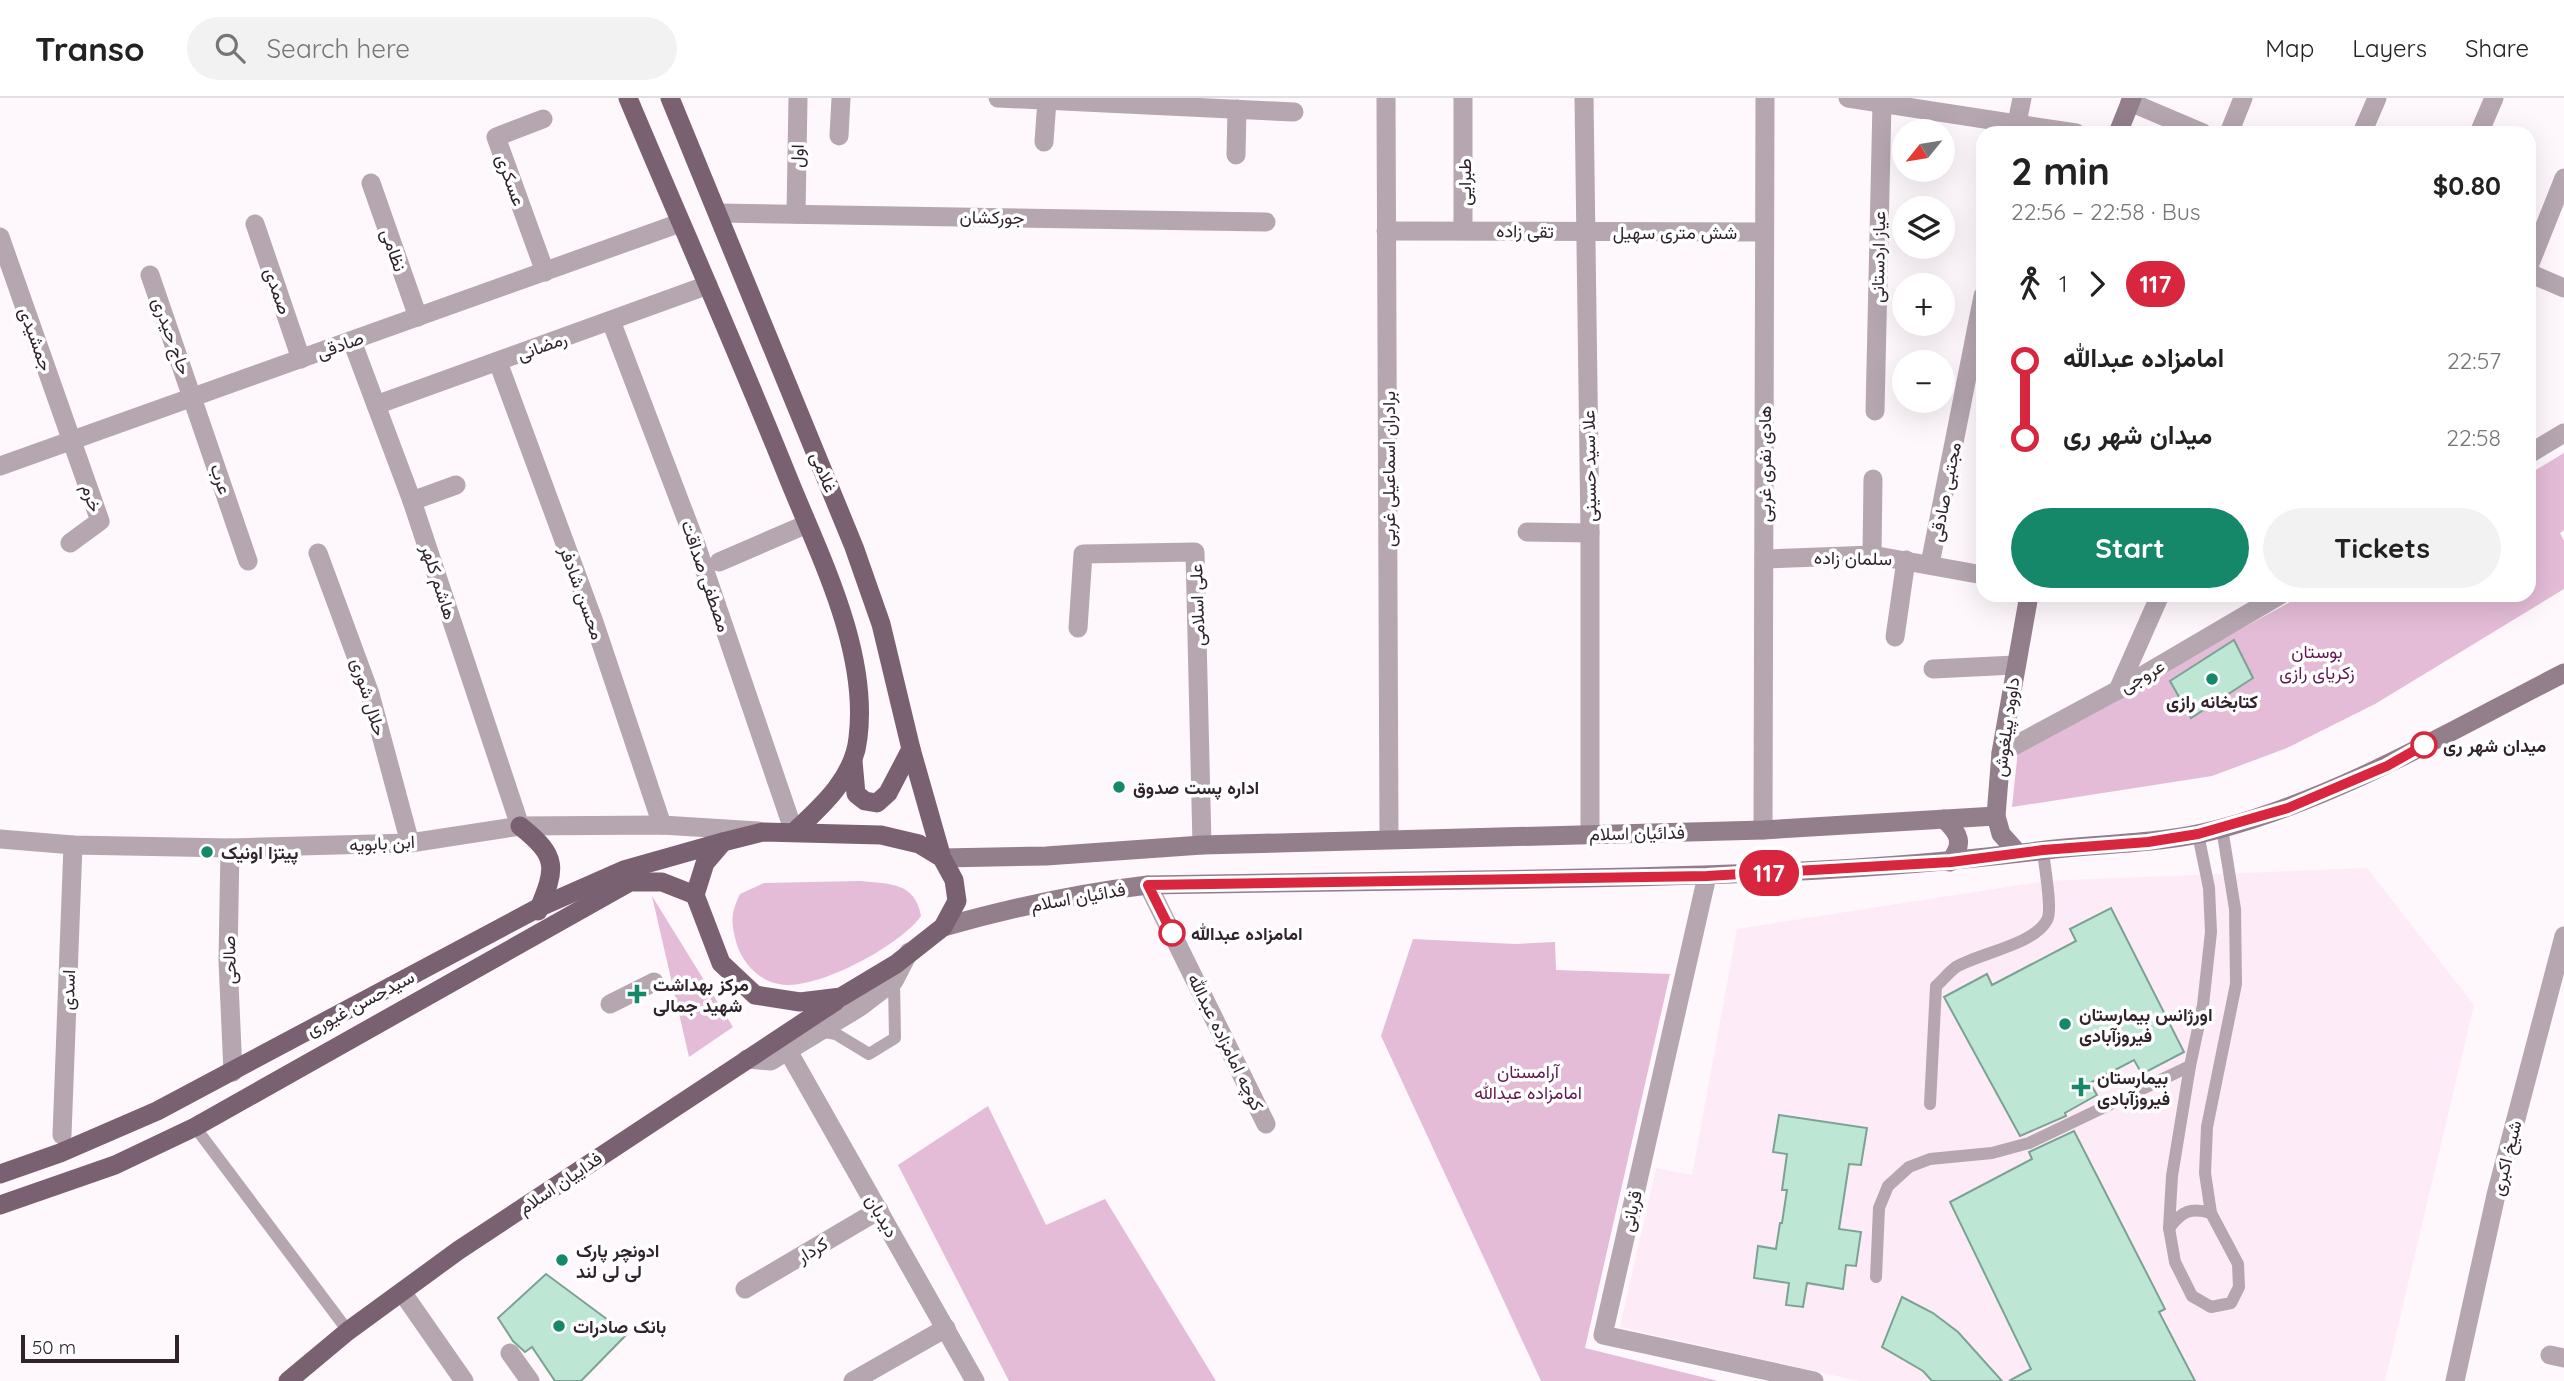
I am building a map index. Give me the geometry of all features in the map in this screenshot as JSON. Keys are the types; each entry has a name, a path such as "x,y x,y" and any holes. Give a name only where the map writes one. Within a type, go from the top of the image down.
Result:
{"main road":[{"name":"غلامی","path":"628,98 807,524 850,640 859,695 858,738 853,761 827,802 794,832"},
{"name":"غلامی","path":"670,98 854,547 881,624 911,749 943,858"},
{"path":"2121,126 2131,100"},
{"name":"داوود پیلغوش","path":"1996,816 2001,752 2028,602"},
{"name":"فدائیان اسلام","path":"943,927 1003,910 1089,892 1148,885 1707,876 1951,862 2043,850 2148,842 2198,834 2288,808 2387,766 2564,673"},
{"path":"853,761 856,794 865,801 877,803 888,793 911,749"},
{"path":"1996,816 2001,834 2018,853"},
{"name":"فدائیان اسلام","path":"943,858 1033,857 1202,845 1763,830 1996,816"},
{"path":"1944,819 1957,830 1960,839 1959,850 1951,862"},
{"path":"520,826 538,840 548,855 552,874 525,941"},
{"path":"763,832 794,832 881,835 919,844 943,858 954,880 957,901 943,927 896,964 841,998 800,1002 755,995 722,962 695,895 705,863 723,842 763,832"},
{"name":"سیدحسن غیوری","path":"0,1174 101,1136 233,1072 540,907 624,870 723,842"},
{"name":"سیدحسن غیوری","path":"0,1205 115,1165 195,1127 630,882 662,881 695,895"},
{"name":"فداییان اسلام","path":"294,1379 348,1331 459,1250 841,998"}],"street":[{"name":"اول","path":"796,214 798,98"},
{"path":"839,136 841,98"},
{"path":"998,98 1226,105 1294,112"},
{"name":"برادران اسماعیلی غربی","path":"1386,98 1390,839"},
{"name":"طبرایی","path":"1386,232 1463,230 1463,98"},
{"name":"علا سید حسینی","path":"1584,98 1590,533 1590,834"},
{"name":"هادی نفری غربی","path":"1763,830 1765,98"},
{"path":"1847,98 1882,103 1910,103 2008,126"},
{"path":"2016,126 2022,98"},
{"path":"2232,126 2243,98"},
{"path":"2365,126 2377,98"},
{"path":"2482,126 2494,98"},
{"path":"1044,142 1047,100"},
{"path":"2131,100 2188,126"},
{"name":"عیاز اردستانی","path":"1875,411 1882,103"},
{"path":"1226,105 1236,155"},
{"name":"عسکری","path":"543,119 496,137 545,272"},
{"path":"2536,248 2564,178"},
{"name":"نظامی","path":"371,183 418,317"},
{"name":"جورکشان","path":"718,213 1266,222"},
{"name":"صادقی","path":"0,466 680,223"},
{"name":"صمدی","path":"255,224 301,359"},
{"name":"تقی زاده","path":"1463,230 1586,232"},
{"name":"شش متری سهیل","path":"1586,232 1764,232"},
{"name":"جمشیدی","path":"0,237 73,441"},
{"name":"حاج حیدری","path":"150,275 194,398"},
{"path":"2536,276 2564,288"},
{"name":"رمضانی","path":"376,405 708,285"},
{"name":"مصطفی صداقت","path":"611,321 694,540 794,832"},
{"name":"مجتبی صادقی","path":"1930,564 1976,331"},
{"name":"هاشم کلهر","path":"352,341 412,501 520,826"},
{"name":"محسن شادفر","path":"498,362 594,622 662,825"},
{"name":"عرب","path":"194,398 248,561"},
{"path":"2536,450 2564,433"},
{"name":"خرم","path":"71,543 100,521 73,441"},
{"path":"1872,555 1874,479"},
{"path":"412,501 456,485"},
{"path":"719,562 807,524"},
{"path":"1527,532 1590,533"},
{"name":"علی اسلامی","path":"1078,628 1083,554 1195,552 1202,845"},
{"name":"حلال شوری","path":"318,553 370,694 410,843"},
{"name":"سلمان زاده","path":"1764,559 1872,555 1976,574"},
{"path":"1895,637 1906,560"},
{"path":"2118,690 2157,602"},
{"name":"عروجی","path":"2001,752 2118,690 2267,602"},
{"path":"1933,669 2015,665"},
{"name":"ابن بابویه","path":"0,839 73,845 230,848 410,843 520,826 662,825 763,832"},
{"name":"اسدی","path":"62,1135 73,845"},
{"name":"صالحی","path":"230,848 228,961 233,1072"},
{"name":"قربانی","path":"1707,876 1603,1335 1814,1381"},
{"name":"کوچه امامزاده عبدالله","path":"1148,885 1266,1124"},
{"name":"شیخ اکبری","path":"2455,1381 2496,1195 2564,936"},
{"path":"747,1059 771,1061 860,1007 894,981 909,952"},
{"path":"610,1004 654,982"},
{"name":"دیدبان","path":"788,1051 975,1381"},
{"name":"کردار","path":"745,1289 879,1210"},
{"path":"402,1292 464,1381"},
{"path":"853,1381 946,1328"},
{"path":"510,1353 530,1381"}],"lane":[{"path":"2198,834 2209,888 2211,932 2203,1006 2172,1176 2169,1228 2175,1262 2192,1296 2211,1307 2231,1303 2239,1287 2238,1264 2211,1213 2205,1173 2207,1127 2236,984 2235,909 2222,828"},
{"path":"1930,1104 1936,986 1956,967 2033,933 2047,920 2050,904 2043,850"},
{"path":"820,1031 836,1034 869,1054 895,1038 894,981"},
{"path":"1876,1277 1879,1208 1888,1186 1909,1167 1930,1159 1992,1153 2029,1143 2190,1066"},
{"path":"195,1127 348,1331"},
{"path":"2169,1228 2180,1213 2197,1209 2211,1213"}],"shaded area":[{"name":"بیمارستان فیروزآبادی","path":"2367,868 2474,1005 2385,1381 1859,1381 1620,1327 1656,1168 1692,1175 1737,929 2045,881"}],"green space":[{"name":"بوستان زکریای رازی","path":"2564,453 2564,530 2560,533 2564,541 2564,589 2375,704 2287,748 2212,776 2012,807 2018,750 2290,602 2536,602 2536,470"},
{"path":"860,881 891,884 907,891 918,905 921,916 911,928 877,952 856,964 814,981 795,985 772,982 759,975 743,959 733,925 734,908 740,894 764,883"},
{"path":"652,896 733,1027 689,1057"},
{"name":"آرامستان امامزاده عبدالله","path":"1413,939 1515,944 1555,942 1556,970 1670,974 1585,1348 1718,1381 1541,1381 1381,1036"},
{"path":"988,1106 1046,1225 1105,1199 1216,1381 1009,1381 898,1165"}],"building":[{"name":"کتابخانه رازی","path":"2234,640 2253,678 2191,718 2170,681"},
{"name":"اورژانس بیمارستان فیروزآبادی","path":"2111,908 2184,1052 2142,1074 2134,1060 2090,1083 2097,1095 2065,1113 2066,1116 2020,1136 1944,997 1987,974 1992,985 2076,941 2070,929"},
{"path":"1779,1115 1867,1128 1861,1165 1849,1164 1839,1229 1861,1232 1856,1266 1846,1265 1843,1289 1807,1283 1803,1307 1786,1305 1789,1283 1754,1278 1758,1246 1776,1249 1782,1223 1787,1190 1782,1190 1787,1154 1773,1152"},
{"path":"2074,1131 2165,1309 2159,1312 2195,1381 2009,1381 2031,1369 1950,1202 2032,1159 2029,1152"},
{"name":"بانک صادرات","path":"546,1274 627,1334 581,1381 555,1381 532,1347 525,1352 513,1341 498,1318"},
{"path":"1902,1297 1933,1313 1958,1332 2002,1381 1932,1381 1923,1371 1882,1347"}],"bus line":[{"name":"117","path":"1172,933 1148,885 1707,876 1951,862 2043,850 2148,842 2198,834 2288,808 2387,766 2424,745"}],"place":[{"name":"کتابخانه رازی","path":"2212,679"},
{"name":"میدان شهر ری","path":"2424,745"},
{"name":"اداره پست صدوق","path":"1119,787"},
{"name":"پیتزا اونیک","path":"207,852"},
{"name":"امامزاده عبدالله","path":"1172,933"},
{"name":"مرکز بهداشت شهید جمالی","path":"637,994"},
{"name":"اورژانس بیمارستان فیروزآبادی","path":"2065,1024"},
{"name":"بیمارستان فیروزآبادی","path":"2081,1087"},
{"name":"ادونچر پارک لی لی لند","path":"562,1260"},
{"name":"بانک صادرات","path":"559,1326"}]}
